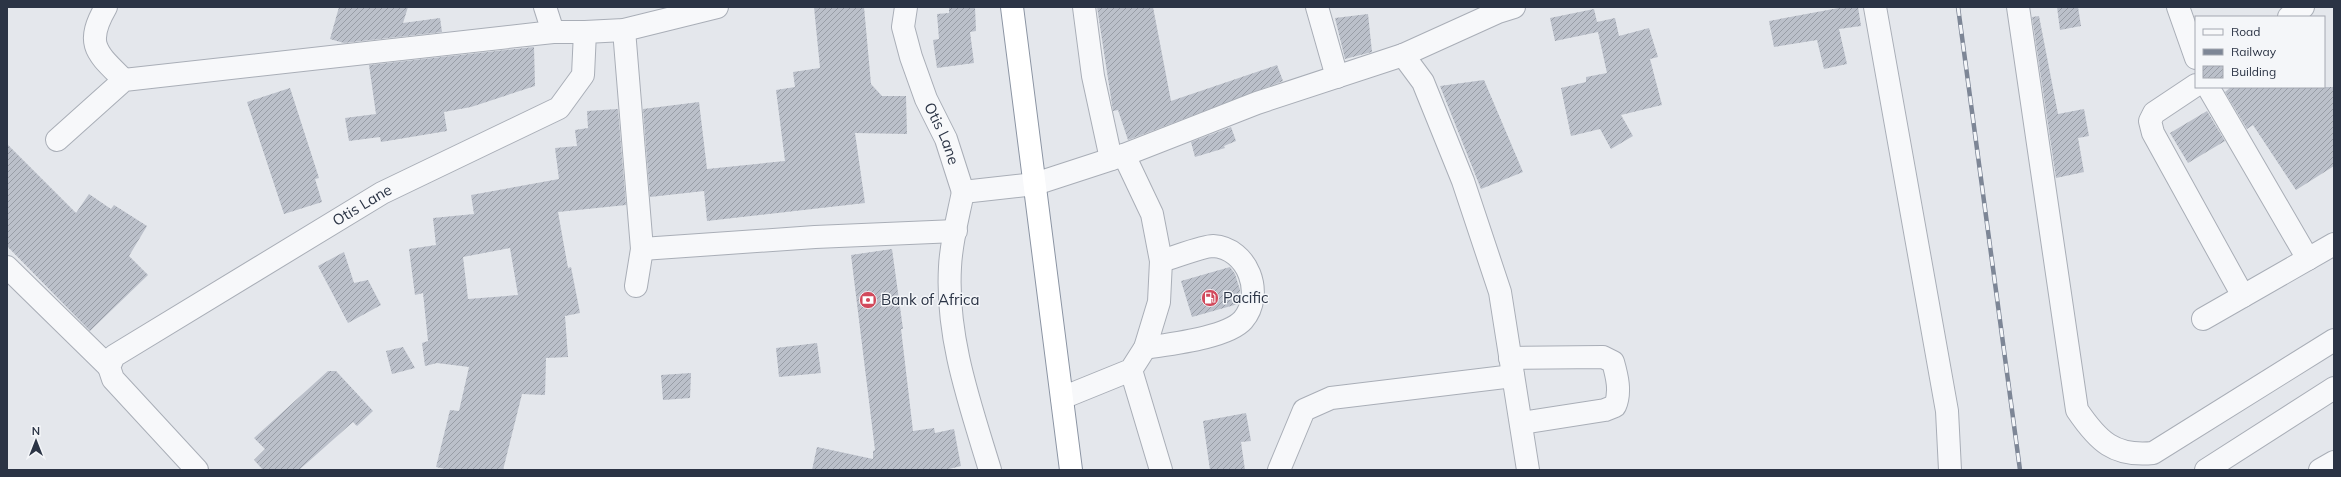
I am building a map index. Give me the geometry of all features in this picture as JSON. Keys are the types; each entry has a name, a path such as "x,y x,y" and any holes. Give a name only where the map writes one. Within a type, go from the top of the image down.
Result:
{"highway":[{"path":"1012,7 1035,184 1038,228 1071,470"}],"street":[{"path":"106,7 95,39 98,54 124,80"},
{"path":"545,7 553,32"},
{"path":"57,140 124,80 553,32 624,30 718,7"},
{"name":"Otis Lane","path":"906,7 903,28 911,57 926,99 946,140 963,192"},
{"path":"1062,398 1131,370 1144,348 1159,302 1160,261 1152,214 1117,157 1093,76 1084,7"},
{"path":"1317,7 1337,77"},
{"path":"990,470 958,366 950,308 950,267 963,192 1035,184 1117,157 1257,103 1403,55 1498,12 1514,7"},
{"path":"1875,7 1947,411 1950,470"},
{"path":"2018,7 2077,410 2092,432 2115,449 2135,455 2154,453 2334,340"},
{"path":"2178,7 2195,55"},
{"path":"2290,16 2303,7"},
{"path":"624,30 642,249 636,286"},
{"name":"Otis Lane","path":"109,367 114,356 136,341 382,193 559,108 583,75 585,32"},
{"path":"1403,55 1423,82 1463,181 1500,292 1528,470"},
{"path":"2195,86 2154,113 2150,121 2154,133 2243,296"},
{"path":"2209,88 2308,259"},
{"path":"642,249 815,237 956,231"},
{"path":"2203,319 2334,244"},
{"path":"1144,348 1214,336 1242,320 1254,296 1248,269 1233,252 1213,246 1160,261"},
{"path":"7,267 109,367 113,379 197,470"},
{"path":"1279,470 1304,410 1331,398 1512,367 1603,357 1613,362 1616,372 1619,397 1615,406 1605,410 1521,423"},
{"path":"1131,370 1161,470"},
{"path":"2214,468 2334,388"},
{"path":"2320,470 2334,462"}],"building":[{"path":"339,7 408,7 403,23 440,18 442,32 344,43 330,39"},
{"path":"814,7 864,7 871,84 882,96 906,96 907,134 855,133 865,203 707,221 704,191 650,197 643,109 699,102 707,169 785,161 776,90 795,87 793,72 820,68"},
{"path":"949,7 975,7 976,31 970,32 974,63 937,68 933,40 939,39 937,14 949,13"},
{"path":"1097,7 1153,7 1171,101 1277,65 1283,81 1128,140 1118,110 1113,111"},
{"path":"1844,7 1858,7 1861,26 1839,29 1847,64 1824,69 1817,40 1774,47 1769,21"},
{"path":"2057,7 2078,7 2081,26 2060,30"},
{"path":"1594,9 1597,22 1615,18 1619,36 1649,28 1658,57 1650,59 1662,105 1621,115 1633,136 1611,149 1600,129 1571,136 1561,88 1586,82 1586,77 1607,73 1598,32 1555,41 1550,18"},
{"path":"1368,14 1372,52 1345,59 1335,18"},
{"path":"2039,16 2058,114 2084,109 2089,136 2078,138 2084,172 2056,178 2032,17"},
{"path":"534,47 535,86 471,107 444,112 447,131 381,142 380,137 349,141 345,118 376,114 369,65"},
{"path":"1484,80 1523,172 1481,189 1440,86"},
{"path":"2334,87 2334,166 2296,190 2253,125 2247,129 2225,92 2230,88"},
{"path":"290,88 319,178 315,179 322,202 284,214 247,102"},
{"path":"618,109 626,205 558,212 568,268 571,267 580,313 565,316 568,357 546,358 545,395 522,394 503,470 450,470 436,467 450,410 459,411 469,367 437,363 425,366 422,343 428,341 423,293 415,295 409,249 436,245 433,218 474,214 471,195 559,179 555,148 577,146 575,130 588,128 587,111","holes":["510,248 518,295 468,299 463,257"]},
{"path":"2207,111 2225,141 2188,163 2170,133"},
{"path":"1231,127 1236,141 1224,146 1225,148 1195,157 1191,142"},
{"path":"7,144 76,213 89,194 111,209 114,205 147,226 129,256 148,275 90,331 7,246"},
{"path":"892,249 903,329 901,329 913,431 934,428 935,433 954,429 961,466 945,470 812,470 817,447 873,459 873,451 875,450 851,255"},
{"path":"344,252 354,283 368,280 381,305 348,323 318,266"},
{"path":"1230,267 1235,274 1240,290 1238,304 1192,317 1181,281"},
{"path":"817,343 821,373 779,377 776,348"},
{"path":"403,347 415,368 392,374 386,351"},
{"path":"328,371 336,371 373,411 357,426 353,422 299,470 263,470 254,460 265,449 254,438"},
{"path":"691,373 690,398 663,400 661,375"},
{"path":"1246,413 1251,441 1241,442 1245,470 1210,470 1203,421"}],"railway":[{"path":"1958,7 2020,470"}],"place":[{"name":"Pacific","path":"1210,298"},
{"name":"Bank of Africa","path":"868,300"}]}
